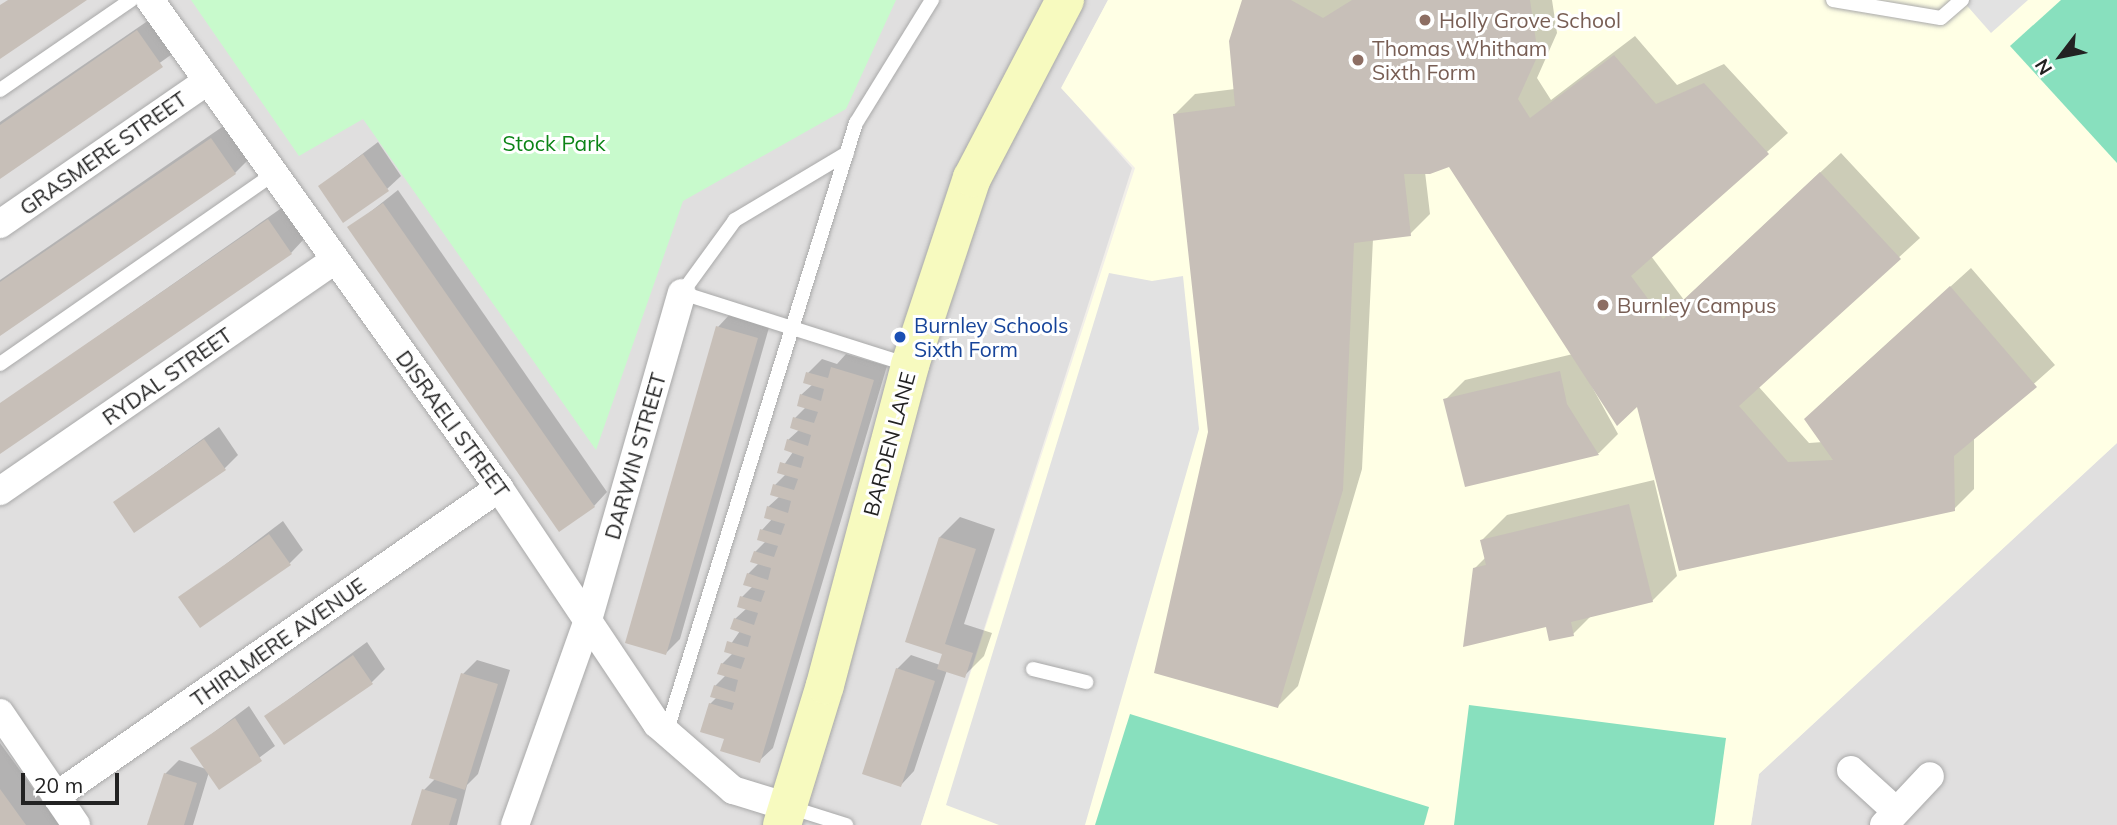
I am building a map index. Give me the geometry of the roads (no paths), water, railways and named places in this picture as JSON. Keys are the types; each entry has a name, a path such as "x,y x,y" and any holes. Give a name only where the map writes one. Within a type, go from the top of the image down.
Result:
{"street":[{"name":"DISRAELI STREET","path":"150,0 334,261 499,488 657,724 733,790 785,816"},
{"name":"BARDEN LANE","path":"785,816 825,685 910,365 972,178 1054,4"},
{"name":"GRASMERE STREET","path":"0,224 207,81"},
{"name":"RYDAL STREET","path":"0,491 334,261"},
{"name":"DARWIN STREET","path":"515,825 588,620 682,293"},
{"name":"THIRLMERE AVENUE","path":"56,796 499,488"},
{"path":"0,713 76,825"},
{"path":"1851,770 1890,818 1930,776"}],"lane":[{"path":"0,90 131,0"},
{"path":"667,730 856,123 932,0"},
{"path":"1833,0 1941,18 1962,0"},
{"path":"847,153 735,220 682,293 910,365"},
{"path":"0,364 273,174"},
{"path":"1033,669 1086,682"},
{"path":"785,816 846,825"}],"place":[{"name":"Holly Grove School","path":"1425,20"},
{"name":"Thomas Whitham Sixth Form","path":"1358,60"},
{"name":"Burnley Campus","path":"1603,305"},
{"name":"Burnley Schools Sixth Form","path":"900,337"}],"park label":[{"name":"Stock Park","path":"554,143"}]}
